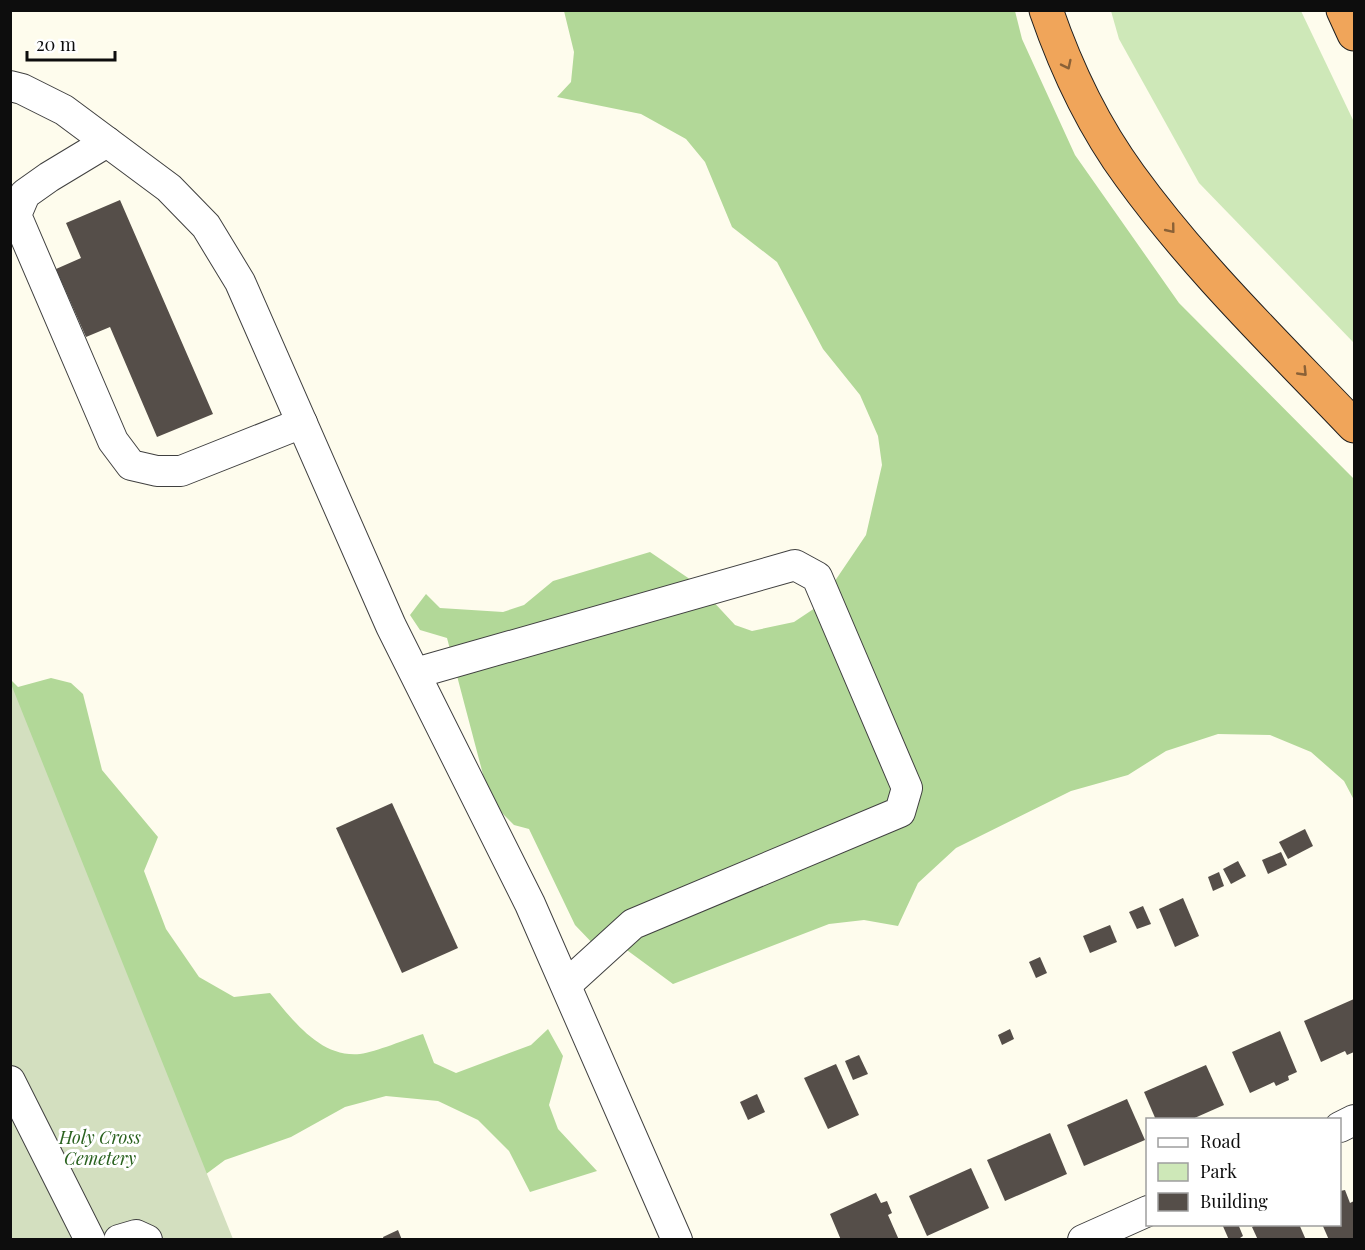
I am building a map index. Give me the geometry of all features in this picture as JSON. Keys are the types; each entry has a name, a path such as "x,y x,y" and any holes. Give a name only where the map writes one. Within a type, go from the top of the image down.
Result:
{"highway":[{"path":"1046,10 1058,45 1092,115 1128,174 1173,234 1354,426"},
{"path":"1343,10 1354,34"}],"street":[{"path":"10,86 22,89 64,110 169,188 206,226 240,282 391,626 530,904 677,1239"},
{"path":"107,142 25,194 16,215 113,441 131,465 157,471 181,471 302,423"},
{"path":"416,673 795,565 818,577 906,788 900,812 633,924 566,985"},
{"path":"10,1081 90,1239"},
{"path":"1083,1239 1146,1212"},
{"path":"119,1239 136,1235 147,1239"}],"green space":[{"path":"564,11 1015,11 1022,39 1075,155 1179,303 1354,479 1354,800 1344,781 1311,752 1270,735 1218,734 1166,751 1128,775 1071,791 956,848 918,883 898,926 864,920 829,924 673,984 620,945 598,949 575,925 529,829 514,825 490,801 447,638 420,630 410,615 426,594 440,608 503,612 524,605 553,581 650,552 697,584 735,625 752,631 794,622 818,606 866,535 882,465 878,436 860,395 823,349 777,262 732,227 705,162 686,139 641,114 557,97 571,82 574,52"},
{"path":"1111,11 1301,11 1354,122 1354,343 1199,183 1119,39"},
{"path":"51,678 71,683 83,694 102,770 158,837 144,871 166,929 199,977 234,997 270,993 298,1025 320,1044 346,1054 367,1053 423,1034 434,1063 456,1073 531,1045 548,1029 563,1056 549,1105 558,1129 597,1171 530,1192 509,1151 478,1120 438,1101 386,1096 345,1107 291,1137 225,1160 190,1186 11,865 10,679 18,687"},
{"name":"Holy Cross Cemetery","path":"11,684 233,1239 11,1239"}],"building":[{"path":"120,200 213,414 157,437 110,327 86,337 56,269 81,258 66,223"},
{"path":"392,803 458,948 402,973 336,828"},
{"path":"1305,829 1313,846 1288,859 1279,842"},
{"path":"1281,852 1287,865 1268,874 1262,860"},
{"path":"1238,861 1246,876 1231,884 1223,869"},
{"path":"1219,872 1224,886 1213,891 1208,877"},
{"path":"1183,898 1199,936 1175,947 1159,909"},
{"path":"1143,906 1151,924 1137,929 1129,912"},
{"path":"1110,925 1117,942 1090,953 1083,936"},
{"path":"1040,957 1047,973 1036,978 1029,962"},
{"path":"1354,999 1354,1052 1347,1055 1345,1051 1321,1062 1304,1021"},
{"path":"1010,1029 1014,1039 1002,1045 998,1035"},
{"path":"1280,1031 1297,1072 1288,1076 1289,1080 1276,1086 1274,1082 1250,1093 1232,1052"},
{"path":"859,1055 868,1074 853,1080 845,1061"},
{"path":"836,1064 859,1115 828,1129 804,1078"},
{"path":"1206,1065 1224,1105 1195,1118 1155,1118 1144,1092"},
{"path":"757,1094 765,1112 748,1120 740,1102"},
{"path":"1127,1099 1145,1140 1084,1166 1067,1125"},
{"path":"1050,1133 1067,1174 1005,1201 987,1160"},
{"path":"971,1168 989,1208 927,1236 909,1196"},
{"path":"1345,1190 1350,1203 1354,1201 1354,1240 1329,1240 1323,1226 1341,1226 1341,1191"},
{"path":"876,1193 881,1203 887,1201 892,1213 888,1215 899,1240 841,1240 830,1214"},
{"path":"1223,1226 1239,1226 1243,1236 1237,1240 1229,1240"},
{"path":"1300,1226 1306,1240 1258,1240 1252,1227"},
{"path":"398,1230 402,1240 384,1240 383,1237"}]}
